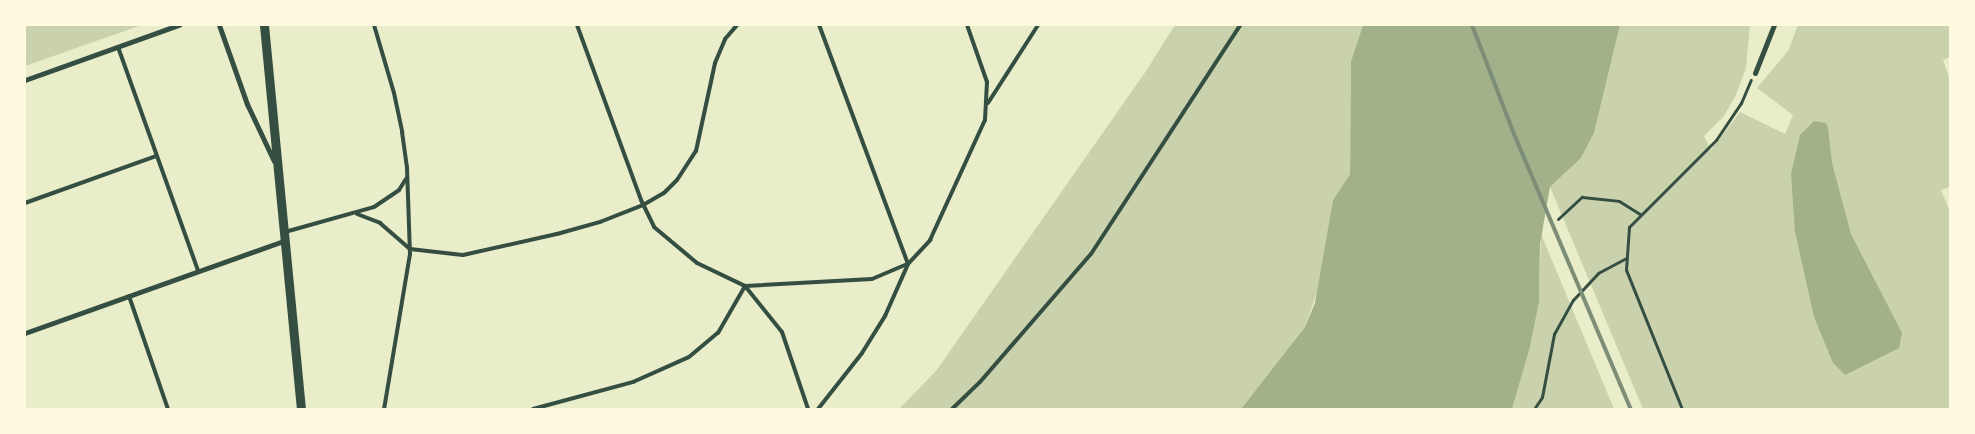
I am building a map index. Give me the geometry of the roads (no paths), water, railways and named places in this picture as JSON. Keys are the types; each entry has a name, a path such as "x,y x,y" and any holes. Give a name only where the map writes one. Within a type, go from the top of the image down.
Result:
{"street":[{"path":"25,80 179,25"},
{"path":"219,25 247,104 277,166"},
{"path":"264,25 301,409"},
{"path":"1755,73 1774,25"},
{"path":"25,333 198,272 283,237"}],"lane":[{"path":"374,25 394,93 407,178 410,249 384,409"},
{"path":"577,25 643,205 654,227 680,251 712,272 745,286 872,278 908,264"},
{"path":"357,214 380,223 410,249 463,255 566,232 643,205 664,193 677,180 696,151 715,63 725,39 737,25"},
{"path":"819,25 908,264"},
{"path":"818,409 862,353 885,316 908,264 930,240 980,136 988,103 987,82 967,25"},
{"path":"988,103 1038,25"},
{"path":"952,409 980,382 1091,254 1240,25"},
{"path":"118,47 198,272"},
{"path":"25,204 156,156"},
{"path":"283,237 357,214 386,200 407,178"},
{"path":"533,409 633,382 689,357 718,333 745,286"},
{"path":"745,286 782,332 808,409"},
{"path":"129,296 168,409"}],"railway":[{"path":"1472,25 1514,134 1631,409"}]}
